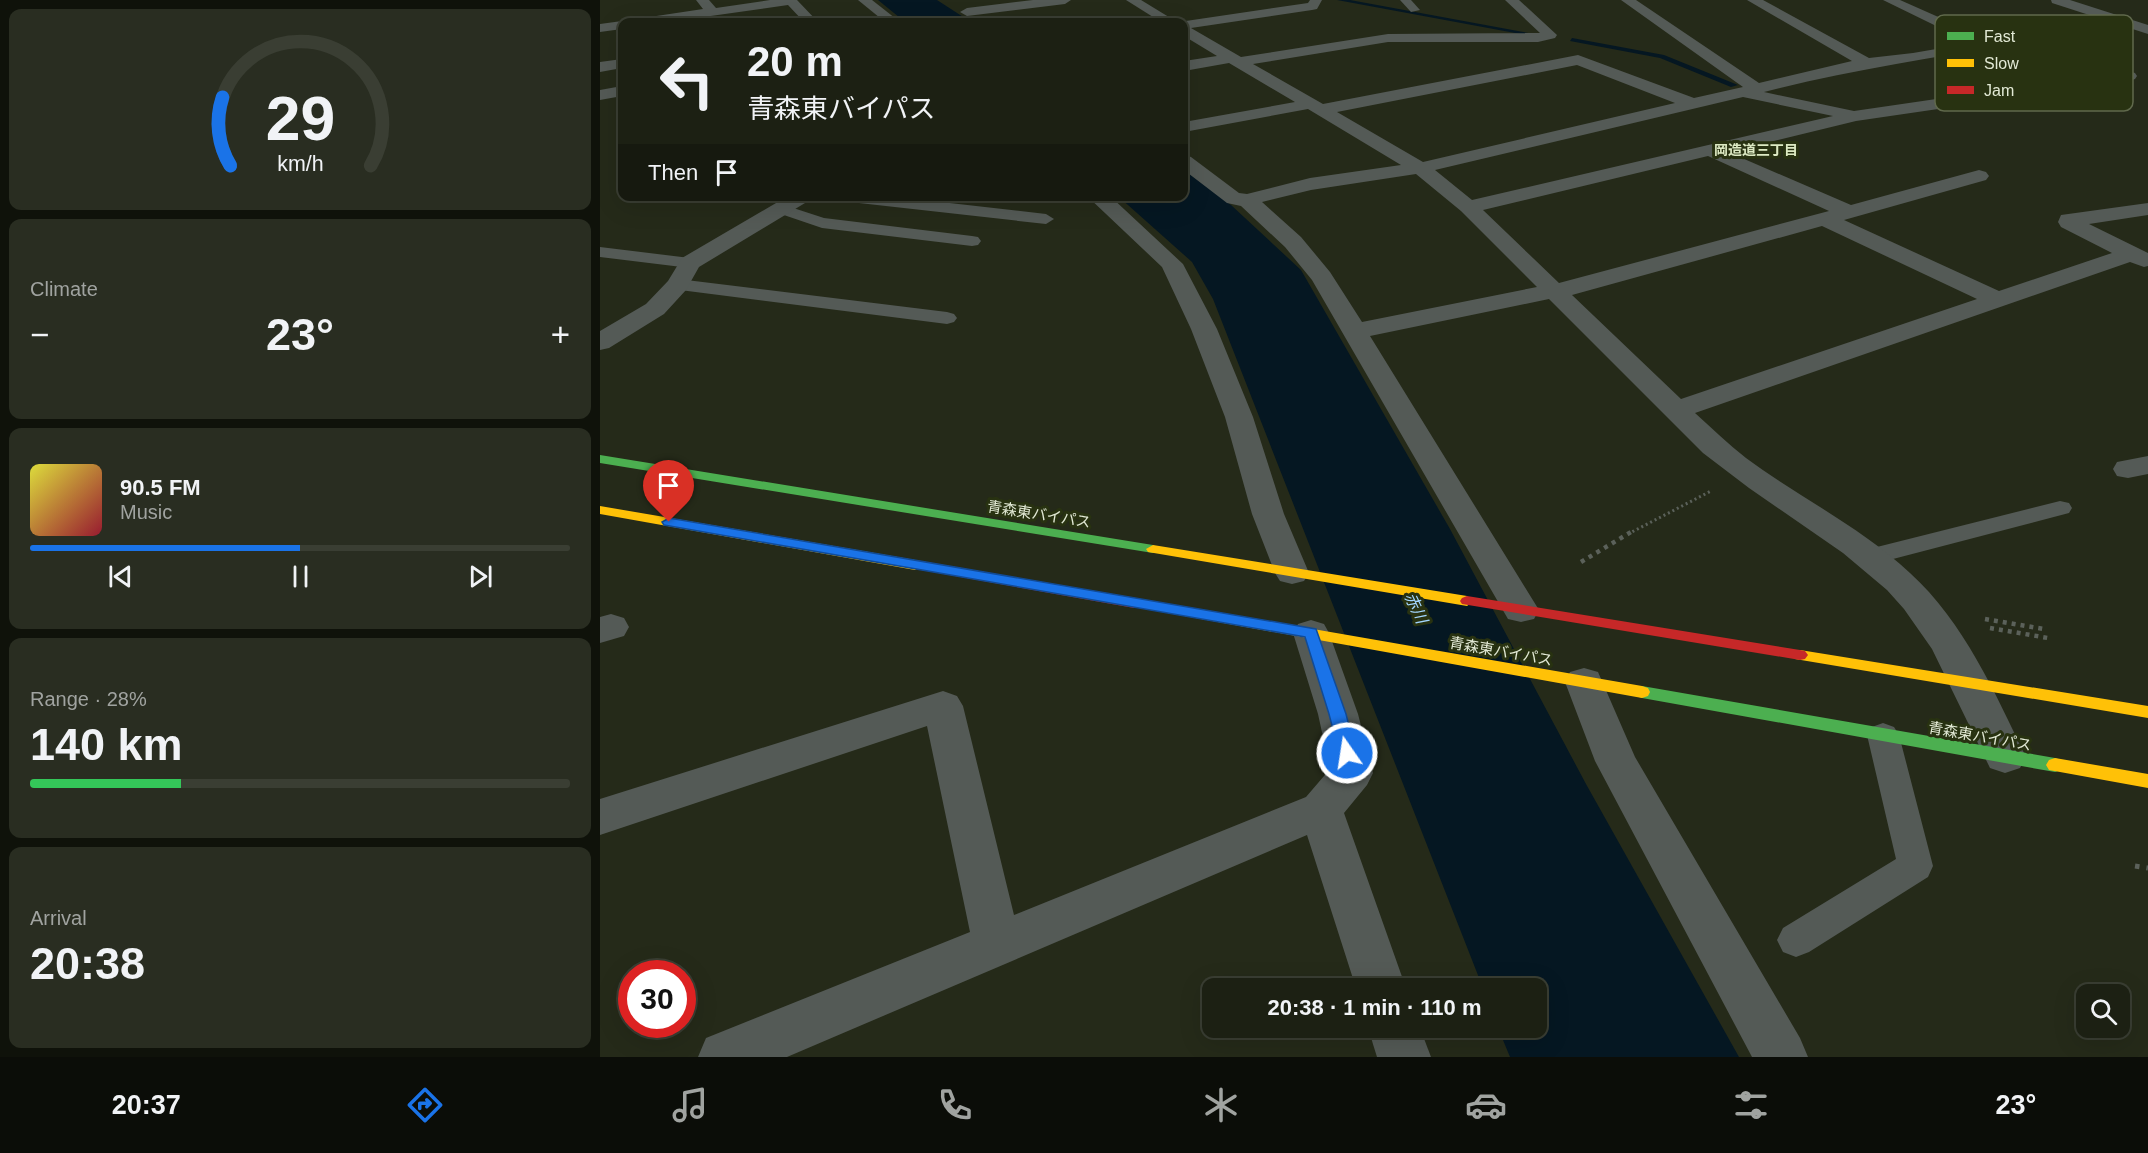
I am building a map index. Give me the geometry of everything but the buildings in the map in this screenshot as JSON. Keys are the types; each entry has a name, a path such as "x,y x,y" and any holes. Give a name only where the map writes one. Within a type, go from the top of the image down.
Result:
{"highway":[{"name":"青森東バイパス","path":"600,459 2148,712"},
{"name":"青森東バイパス","path":"600,510 2148,781"}],"street":[{"path":"702,0 713,12"},
{"path":"693,18 713,12 794,0 808,18"},
{"path":"864,0 888,18"},
{"path":"977,18 962,9 1065,0"},
{"path":"1132,0 1163,18"},
{"path":"1188,66 1388,38 1538,38 1550,35 1511,0"},
{"path":"1627,0 1749,90 1856,116"},
{"path":"1753,0 1868,63"},
{"path":"1889,0 1935,21"},
{"path":"2057,0 2102,15"},
{"path":"1188,24 1310,4 1324,17"},
{"path":"2133,25 2148,30"},
{"path":"600,28 618,26"},
{"path":"1354,31 1374,41"},
{"path":"1188,32 1420,168 1468,207 1675,410 1741,470 1870,557 1899,583 1946,640 1970,682 2005,757"},
{"path":"1188,164 1234,199 1247,200 1310,184 1420,168 1868,63 1935,53"},
{"path":"1188,126 1315,107 1578,60 1693,104"},
{"path":"600,67 618,65"},
{"path":"2133,77 2148,83"},
{"path":"600,94 618,92"},
{"path":"1468,207 1856,116 1935,104"},
{"path":"1710,151 1849,212"},
{"path":"1355,331 1557,292 1979,176"},
{"path":"1247,200 1307,258 1355,331 1419,441 1485,546 1513,609"},
{"path":"600,342 655,309 678,285 690,263 795,201"},
{"path":"1103,201 1172,264 1204,329 1239,417 1268,514 1292,573"},
{"path":"2140,258 2069,220 2148,209"},
{"path":"1824,219 1997,300"},
{"path":"1675,410 1997,300 2140,258"},
{"path":"725,1057 1321,810 1352,773 1338,714 1311,633"},
{"path":"1584,682 1616,761 1781,1057"},
{"path":"600,817 943,706 998,944"},
{"path":"1321,810 1378,978"},
{"path":"1397,1038 1404,1057"}],"lane":[{"path":"1405,0 1415,10"},
{"path":"886,201 1046,219"},
{"path":"781,209 822,223 972,241"},
{"path":"600,252 690,263"},
{"path":"678,285 947,318"},
{"path":"1870,557 2060,508"},
{"path":"1796,940 1915,866 1883,735"}],"path":[{"path":"1581,562 1610,543 1714,490 1741,470"},
{"path":"2044,629 1984,619 1986,627 2048,638"},
{"path":"2135,866 2148,868"}],"water":[{"path":"878,0 937,0 965,18 900,18"},
{"name":"赤川","path":"1188,173 1231,205 1301,270 1450,529 1586,784 1739,1057 1510,1057 1502,1038 1547,1038 1547,978 1479,978 1213,299 1192,262 1123,201 1188,201"}],"waterway":[{"path":"1340,0 1531,34"},
{"path":"1572,40 1662,56 1734,85"}],"traffic: fast":[{"path":"600,459 1153,549"},
{"path":"1642,692 2055,765"}],"traffic: slow":[{"path":"600,510 915,565"},
{"path":"1153,549 1467,601"},
{"path":"1134,603 1642,692"},
{"path":"1800,655 2148,712"},
{"path":"2055,765 2148,781"}],"traffic: jam":[{"path":"915,565 1134,603"},
{"path":"1467,601 1800,655"}],"district":[{"name":"岡造道三丁目","path":"1756,150"}],"route":[{"path":"669,522 1311,633 1338,714 1347,753"}]}
